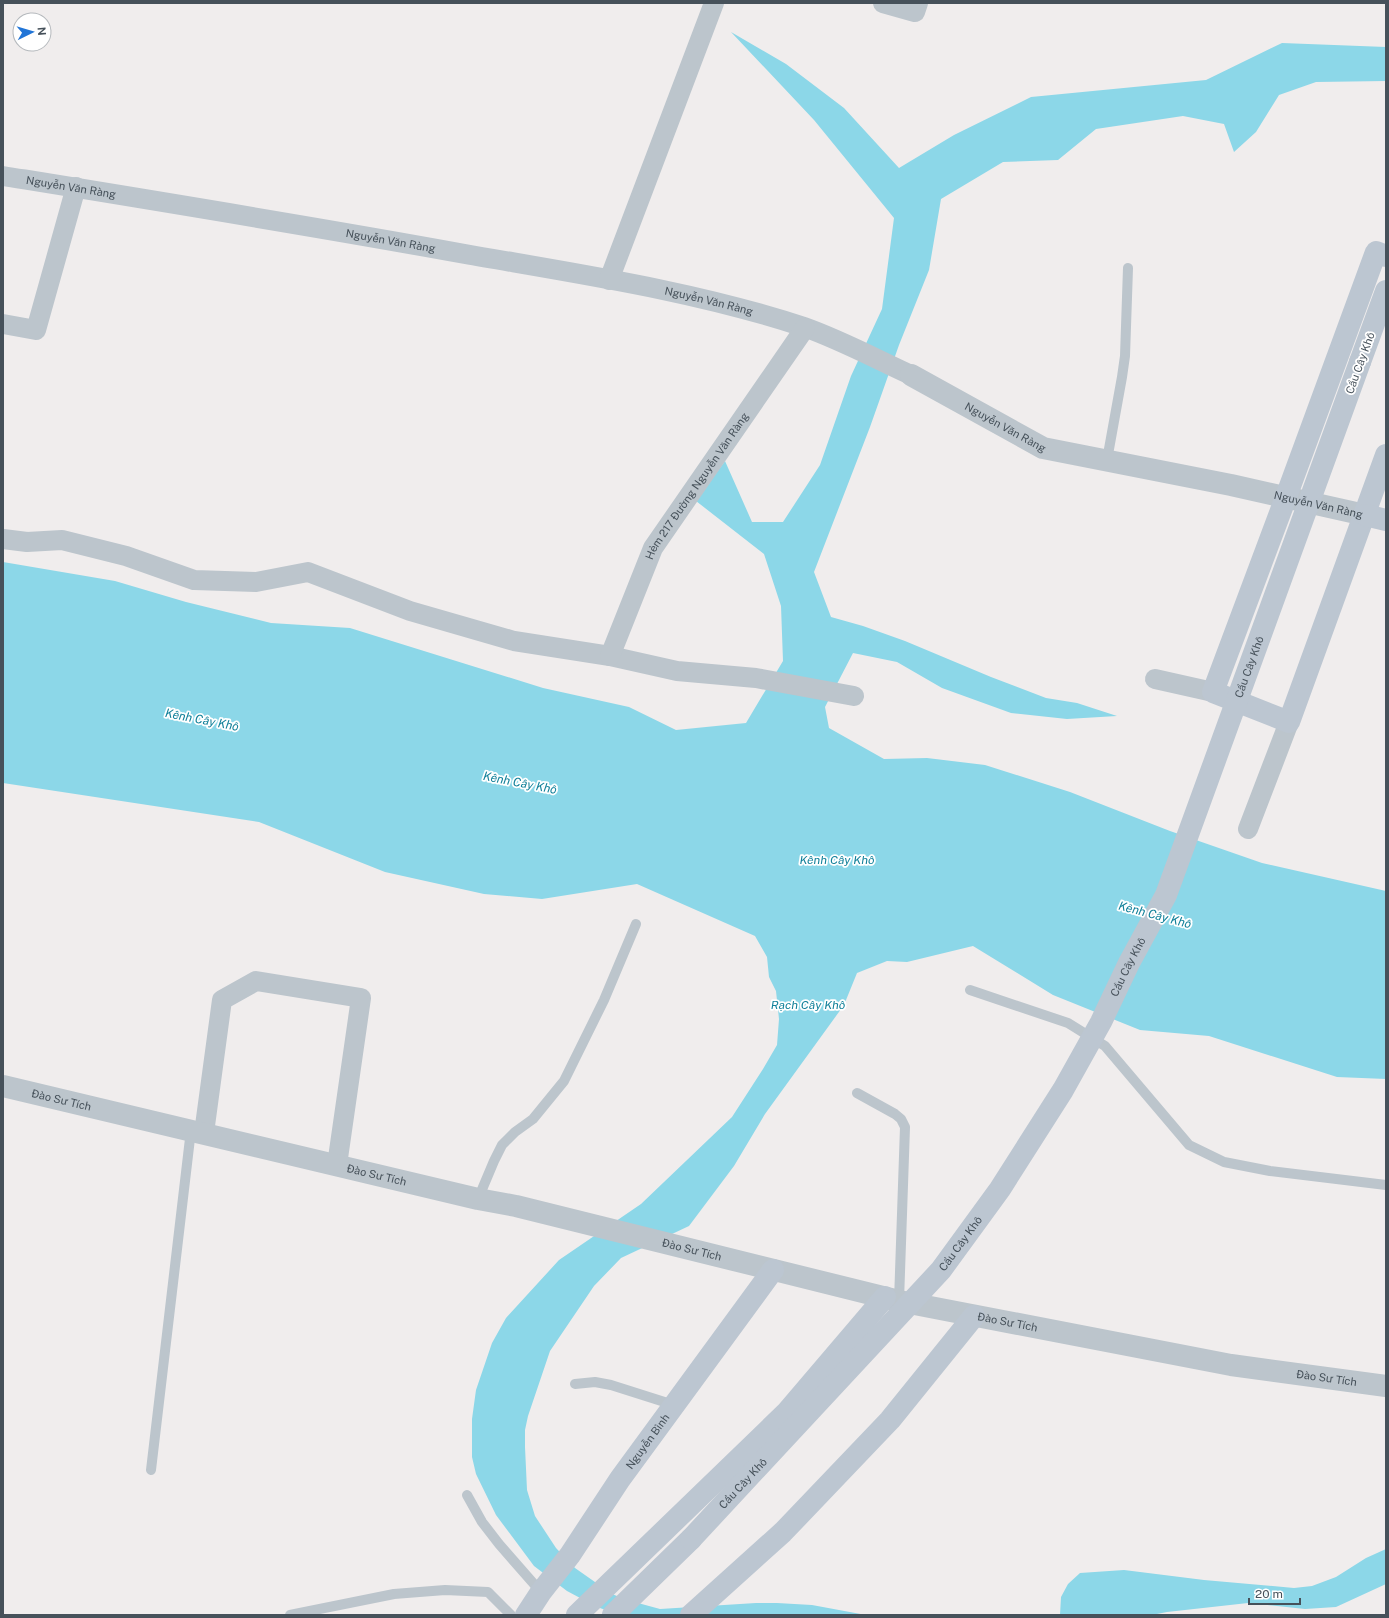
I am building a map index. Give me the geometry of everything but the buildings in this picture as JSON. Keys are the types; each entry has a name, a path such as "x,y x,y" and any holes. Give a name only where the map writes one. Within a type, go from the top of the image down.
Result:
{"main road":[{"path":"1386,256 1376,252 1213,692 1289,722 1386,456"},
{"name":"Cầu Cây Khô","path":"614,1615 691,1539 940,1270 1000,1189 1063,1090 1101,1022 1129,964 1166,895 1386,292"},
{"name":"Nguyễn Văn Ràng","path":"1364,515 1386,520"},
{"name":"Nguyễn Bình","path":"526,1615 544,1588 570,1555 620,1478 773,1270"},
{"path":"577,1615 787,1412 892,1299"},
{"path":"692,1615 783,1532 890,1420 974,1316"}],"street":[{"path":"609,280 714,3"},
{"path":"883,3 914,12 918,3"},
{"name":"Nguyễn Văn Ràng","path":"3,176 359,234 711,300 806,328 843,343 911,375 1044,448 1286,497 1364,515"},
{"path":"3,324 36,330 76,188"},
{"name":"Hẻm 217 Đường Nguyễn Văn Ràng","path":"610,656 653,548 806,328"},
{"path":"3,539 27,542 62,540 126,556 194,580 256,582 308,572 410,611 514,641 610,656 677,671 756,678 854,696"},
{"path":"1155,679 1213,692"},
{"path":"1248,829 1289,722"},
{"path":"198,1132 222,1000 256,981 361,998 337,1165"},
{"name":"Đào Sư Tích","path":"3,1086 478,1200 516,1206 663,1241 892,1299 1230,1365 1386,1386"}],"lane":[{"path":"1107,460 1125,356 1128,268"},
{"path":"478,1200 502,1145 515,1132 533,1118 564,1081 604,1000 636,924"},
{"path":"970,990 1068,1023 1105,1046 1188,1145 1224,1162 1270,1171 1386,1184"},
{"path":"857,1093 901,1119 905,1127 892,1299"},
{"path":"151,1470 198,1132"},
{"path":"574,1384 595,1382 611,1385 674,1405"},
{"path":"467,1495 482,1522 499,1544 544,1588"},
{"path":"290,1615 394,1594 445,1590 488,1592 511,1615"}],"water":[{"name":"Kênh Cây Khô","path":"731,32 786,64 844,108 899,168 954,135 1031,97 1206,80 1282,43 1386,47 1386,81 1316,82 1279,95 1256,132 1234,152 1224,124 1183,116 1096,129 1058,160 1003,162 941,199 929,270 899,345 870,427 814,572 831,617 863,626 905,641 1046,698 1077,703 1117,716 1067,719 1011,713 942,688 897,662 853,653 825,707 829,728 884,759 927,758 985,765 1070,792 1170,831 1262,863 1386,891 1386,1079 1337,1077 1209,1036 1140,1030 1053,995 973,946 907,962 887,961 857,973 844,1005 765,1114 734,1166 689,1226 621,1258 594,1286 550,1351 528,1416 525,1430 527,1490 535,1516 556,1548 575,1568 612,1594 627,1600 660,1609 777,1603 812,1605 866,1615 620,1615 597,1607 567,1591 534,1566 496,1515 476,1474 472,1457 472,1419 476,1390 492,1343 506,1318 559,1260 641,1204 732,1117 777,1045 779,1019 776,991 769,977 767,957 755,936 637,884 542,899 484,894 385,872 259,822 3,783 3,562 115,581 186,602 271,623 350,628 543,688 629,707 676,730 746,723 783,661 781,606 764,554 696,501 725,461 752,522 783,522 820,465 851,376 882,309 894,218 814,120"},
{"path":"1386,1549 1386,1584 1336,1607 1305,1609 1248,1603 1152,1615 1060,1615 1061,1597 1068,1584 1080,1573 1124,1570 1204,1580 1294,1588 1312,1586 1336,1577 1366,1558"}],"water label":[{"name":"Rạch Cây Khô","path":"808,1005"}]}
